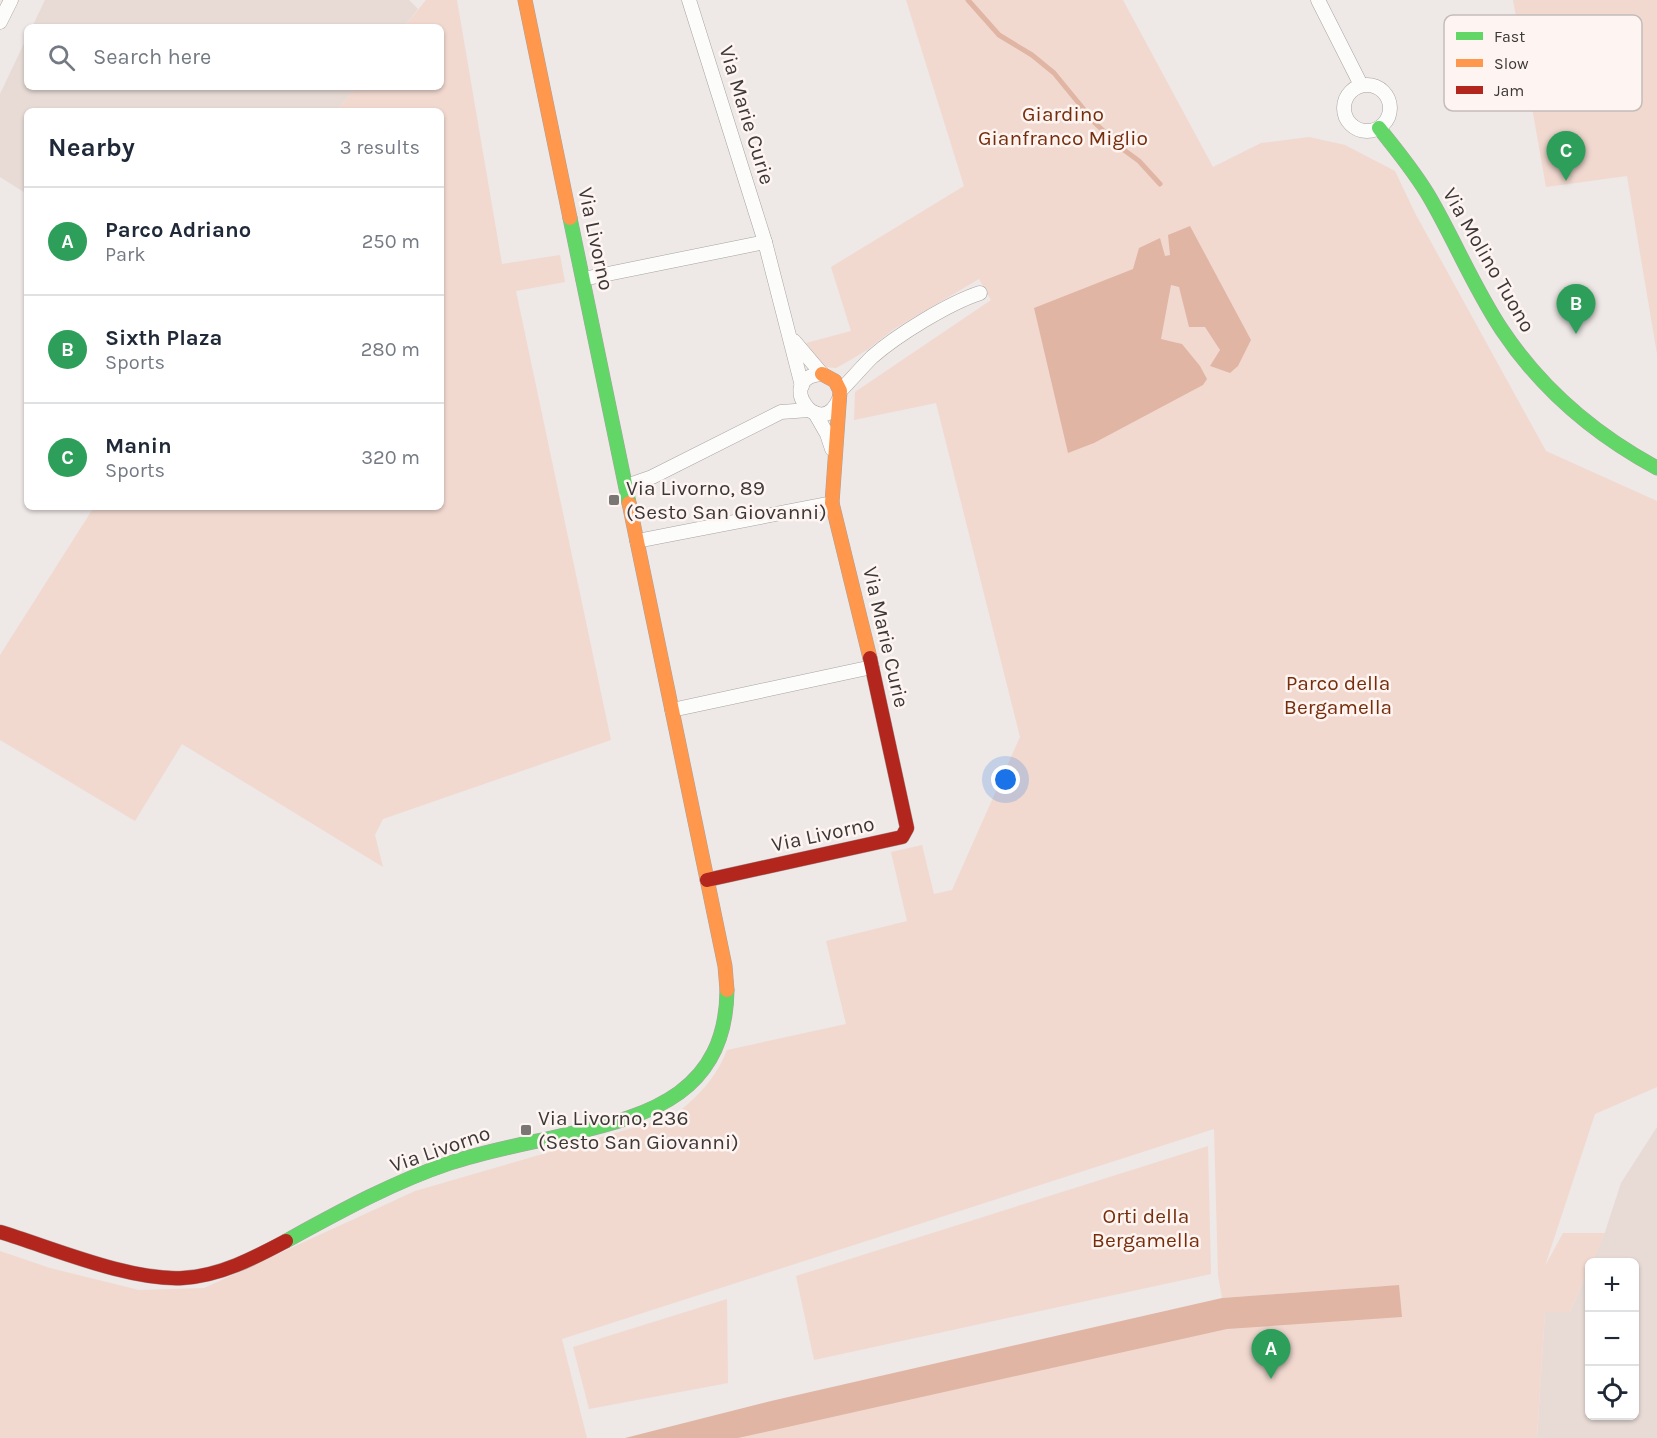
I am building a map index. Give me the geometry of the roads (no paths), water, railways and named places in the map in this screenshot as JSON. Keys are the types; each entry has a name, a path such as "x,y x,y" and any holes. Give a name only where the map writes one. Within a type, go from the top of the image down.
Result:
{"street":[{"path":"0,22 11,0"},
{"name":"Via Livorno","path":"0,1232 137,1273 171,1278 197,1276 258,1256 351,1206 426,1172 473,1156 626,1120 659,1106 681,1091 704,1069 716,1047 724,1024 727,979 525,0"},
{"name":"Via Marie Curie","path":"689,0 765,242 802,387"},
{"path":"1318,0 1361,85"},
{"path":"1361,85 1376,87 1387,96 1390,110 1388,117 1379,128 1358,130 1349,123 1344,114 1343,107 1349,93 1361,85"},
{"name":"Via Molino Tuono","path":"1379,128 1410,166 1485,303 1536,375 1572,412 1598,434 1657,468"},
{"path":"583,279 765,242"},
{"path":"626,486 652,477 781,412 810,377 841,373 872,357 962,298 980,293"},
{"name":"Via Marie Curie","path":"789,334 824,375"},
{"path":"781,412 828,412 833,409 840,395 872,357"},
{"path":"824,375 835,381 840,395"},
{"path":"802,387 802,401 812,411"},
{"name":"Via Marie Curie","path":"840,395 832,503 872,667 907,828"},
{"name":"Via Marie Curie","path":"812,411 827,434 834,454"},
{"path":"637,540 832,503"},
{"path":"672,710 872,667"},
{"name":"Via Livorno","path":"707,880 890,841 902,837 907,828"}],"waterway":[{"path":"968,0 999,35 1032,55 1054,73 1095,123 1139,161 1160,184"}],"place":[{"name":"Manin","path":"1566,181"},
{"name":"Sixth Plaza","path":"1576,334"},
{"name":"Via Livorno, 89 (Sesto San Giovanni)","path":"614,500"},
{"name":"Via Livorno, 236 (Sesto San Giovanni)","path":"526,1130"},
{"name":"Parco Adriano","path":"1271,1379"}],"park label":[{"name":"Giardino Gianfranco Miglio","path":"1063,126"},
{"name":"Parco della Bergamella","path":"1338,695"},
{"name":"Orti della Bergamella","path":"1146,1228"}]}
